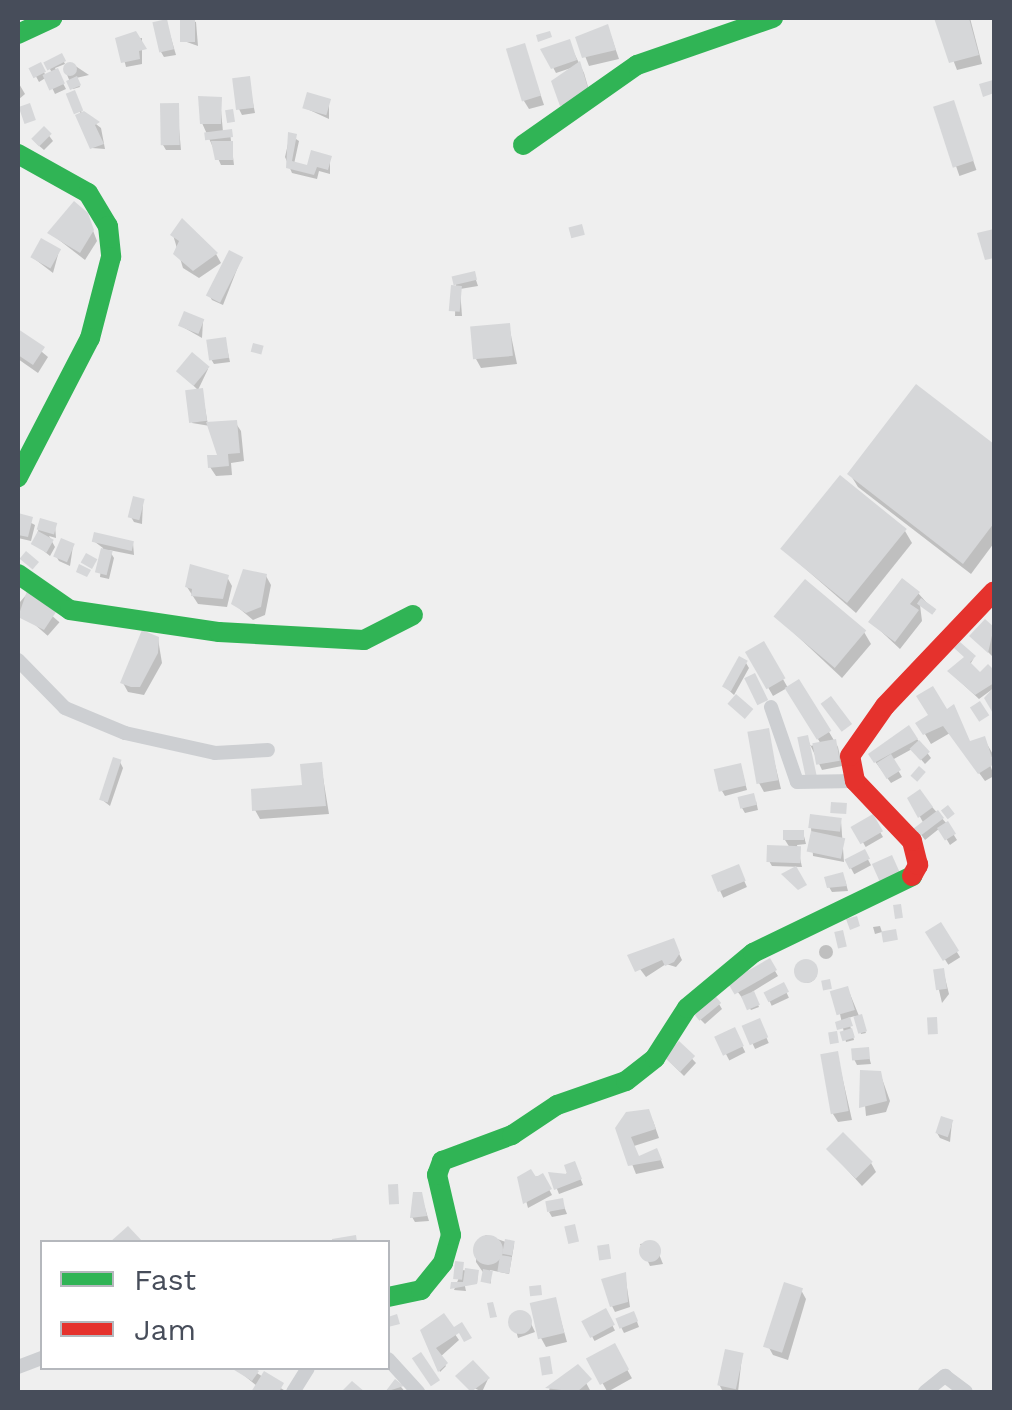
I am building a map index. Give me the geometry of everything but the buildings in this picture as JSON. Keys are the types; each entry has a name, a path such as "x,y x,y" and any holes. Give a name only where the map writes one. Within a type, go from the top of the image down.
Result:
{"street":[{"path":"18,34 54,18"},
{"path":"523,145 637,65 772,18"},
{"path":"18,154 88,193 108,226 111,257 90,338 18,477"},
{"path":"18,574 70,610 219,632 364,640 413,615"},
{"path":"390,1297 421,1290 442,1264 450,1235 437,1175 442,1161 512,1135 557,1105 626,1081 655,1058 687,1008 753,954 910,879 918,865 912,841 856,781 850,756 994,591"},
{"path":"18,660 65,708 107,726 171,747 268,750"},
{"path":"771,707 797,782 856,781"},
{"path":"390,1361 418,1392"},
{"path":"293,1392 307,1370"},
{"path":"925,1392 946,1376 966,1392"}],"traffic: fast":[{"path":"18,34 53,18"},
{"path":"523,145 637,65 773,18"},
{"path":"18,154 88,193 108,226 111,257 90,338 18,477"},
{"path":"18,574 70,610 219,632 364,640 413,615"},
{"path":"390,1297 421,1290 443,1263 451,1235 437,1175 442,1161 512,1135 557,1105 626,1081 655,1058 687,1008 753,953 912,876"}],"traffic: jam":[{"path":"912,876 918,865 912,841 855,781 850,756 885,706 994,591"}]}
